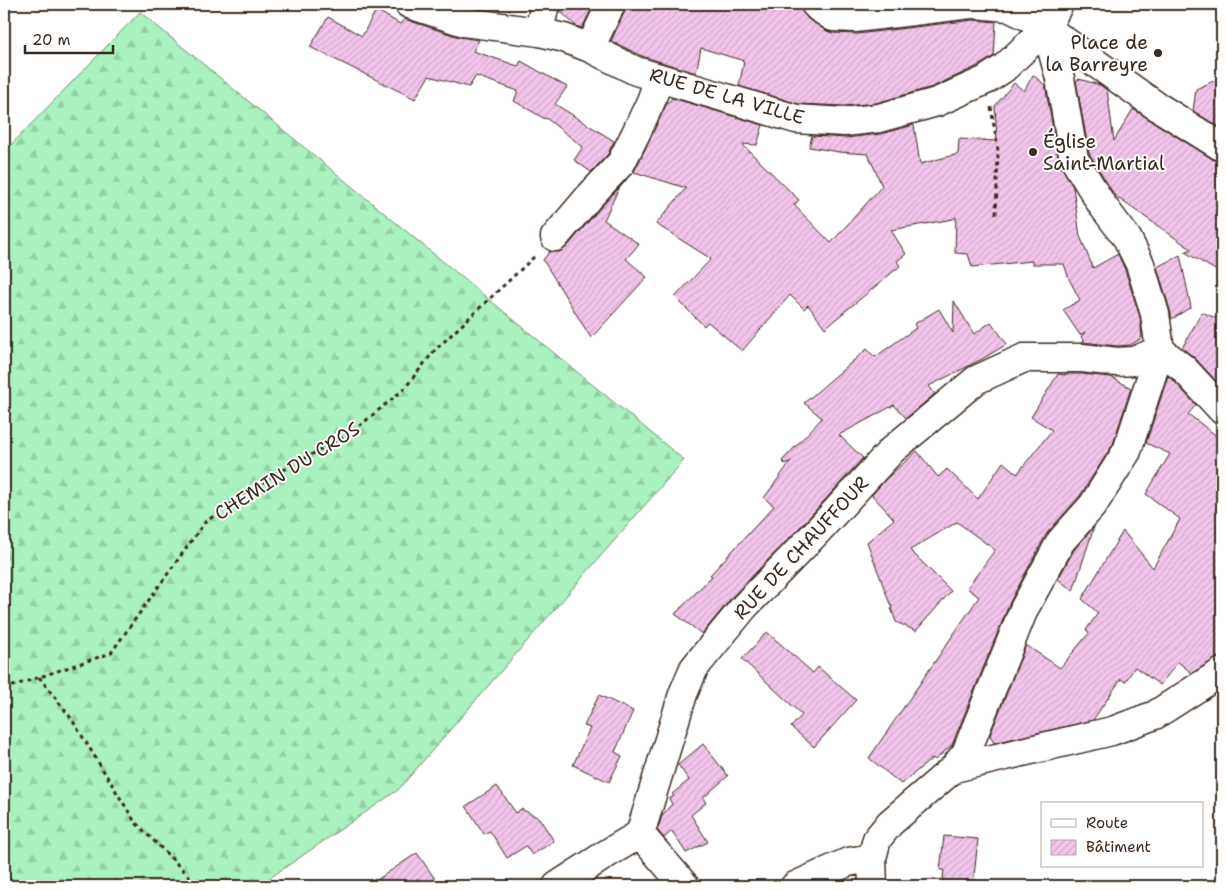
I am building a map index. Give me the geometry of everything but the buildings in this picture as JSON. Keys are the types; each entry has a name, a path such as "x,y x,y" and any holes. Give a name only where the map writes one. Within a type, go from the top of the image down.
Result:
{"street":[{"name":"RUE DE LA VILLE","path":"409,4 464,22 539,32 564,38 590,48 636,71 796,119 844,122 879,118 938,102 986,80 1004,68 1046,28"},
{"path":"539,32 545,4"},
{"path":"590,48 611,4"},
{"path":"815,4 833,17 855,18 973,4 1008,7 1046,28 1155,105 1222,147"},
{"path":"874,886 872,858 876,839 890,823 954,768 966,753 1024,609 1061,541 1093,505 1127,451 1160,350 1155,314 1140,264 1127,238 1102,205 1074,159 1060,78 1046,28 1059,4"},
{"path":"555,237 620,163 635,136 659,78"},
{"path":"1160,350 1184,369 1222,410"},
{"name":"RUE DE CHAUFFOUR","path":"640,834 682,694 694,668 744,607 814,535 892,450 976,380 1024,358 1082,358 1117,362 1134,361 1160,350"},
{"path":"954,768 1112,731 1156,715 1222,672"},
{"path":"557,886 640,834 685,886"},
{"path":"795,886 848,862 872,858"}],"path":[{"path":"986,80 998,151 996,216"},
{"name":"CHEMIN DU CROS","path":"4,689 111,654 205,522 269,478 351,434 404,389 435,350 555,237"},
{"path":"39,677 71,718 135,822 199,886"}],"green space":[{"path":"140,12 684,460 398,790 258,886 4,886 4,152"}],"place":[{"name":"Place de la Barreyre","path":"1158,53"},
{"name":"Église Saint-Martial","path":"1033,152"}]}
